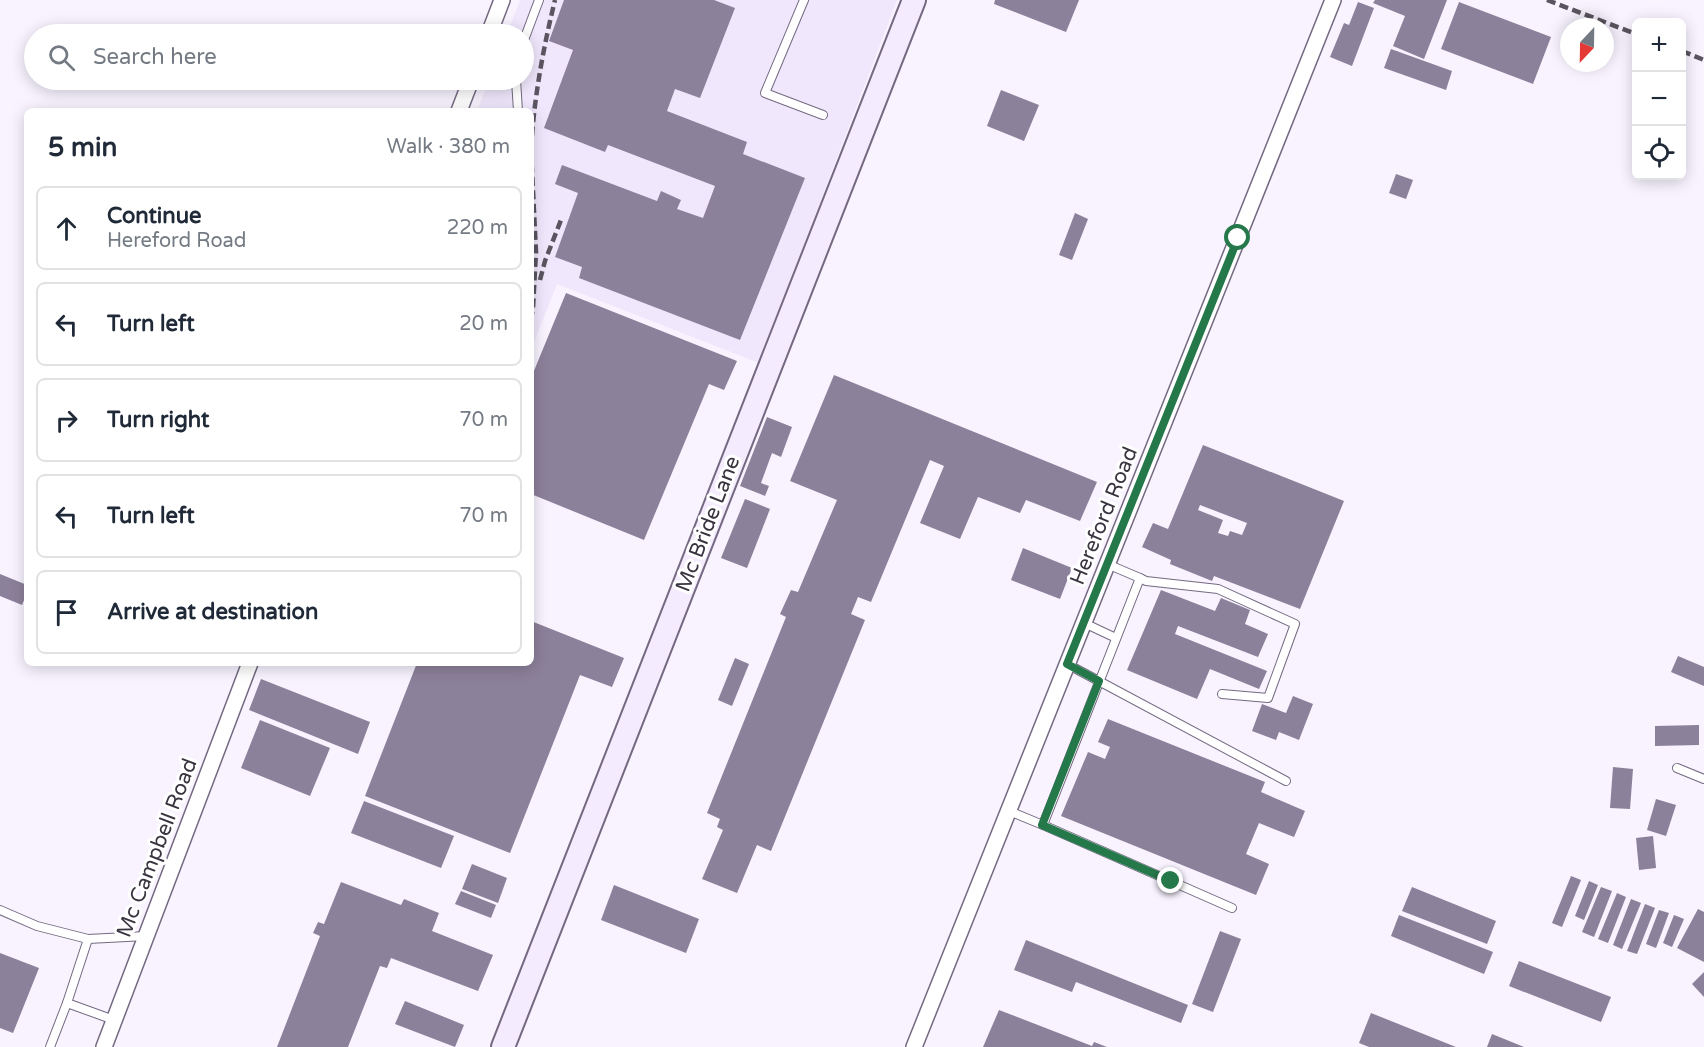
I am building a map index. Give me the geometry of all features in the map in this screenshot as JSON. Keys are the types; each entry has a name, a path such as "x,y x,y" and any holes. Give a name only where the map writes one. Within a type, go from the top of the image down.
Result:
{"street":[{"path":"493,24 502,0"},
{"name":"Mc Bride Lane","path":"503,1047 914,0"},
{"name":"Hereford Road","path":"914,1047 1333,0"},
{"path":"460,108 467,90"},
{"name":"Mc Campbell Road","path":"104,1047 249,666"}],"lane":[{"path":"530,24 539,0"},
{"path":"804,0 765,93 823,115"},
{"path":"517,90 518,108"},
{"path":"1107,564 1146,581 1218,589 1295,624 1268,698 1222,694"},
{"path":"1042,825 1140,578"},
{"path":"1084,623 1116,638"},
{"path":"1067,664 1286,782"},
{"path":"1677,768 1704,779"},
{"path":"1009,811 1232,908"},
{"path":"0,910 37,926 88,939 146,936"},
{"path":"50,1047 68,1003 88,939"},
{"path":"68,1003 114,1020"}],"shaded area":[{"path":"520,0 897,0 759,363 557,284 534,342 534,108 478,108 485,90 534,90 534,24 511,24"}],"building":[{"path":"564,0 714,0 735,8 700,98 675,89 667,111 747,142 743,154 805,178 740,340 579,278 582,267 555,257 578,193 555,184 562,165 657,201 661,191 681,200 677,209 703,218 715,186 608,145 605,152 544,128 573,50 549,41"},
{"path":"995,0 1079,0 1066,32 994,4"},
{"path":"1375,0 1447,0 1424,59 1393,46 1405,16 1373,3"},
{"path":"1358,2 1374,8 1352,66 1330,57 1344,23 1349,25"},
{"path":"1459,2 1551,37 1533,84 1441,49"},
{"path":"1391,49 1452,71 1446,90 1384,68"},
{"path":"1001,90 1039,105 1024,141 987,126"},
{"path":"1396,174 1413,180 1406,199 1389,193"},
{"path":"1075,213 1088,219 1072,260 1059,255"},
{"path":"566,293 737,361 724,390 709,384 644,540 534,495 534,371"},
{"path":"834,375 1097,482 1080,521 1026,500 1020,513 978,497 960,539 920,523 944,466 930,460 871,602 858,597 851,614 865,620 771,851 757,845 737,893 702,879 723,830 717,827 720,819 707,813 786,617 780,614 791,590 798,592 837,500 790,481"},
{"path":"767,417 792,427 781,457 772,453 761,483 769,486 765,496 740,486"},
{"path":"1203,445 1344,501 1300,609 1214,576 1212,581 1170,564 1171,560 1142,547 1153,523 1168,529","holes":["1200,505 1247,523 1242,535 1230,531 1228,536 1218,533 1223,520 1198,510"]},
{"path":"745,499 770,509 747,568 721,558"},
{"path":"1023,548 1072,568 1060,599 1011,580"},
{"path":"0,574 24,584 22,605 0,596"},
{"path":"1161,590 1215,611 1221,598 1250,610 1245,624 1268,634 1258,657 1178,626 1175,634 1267,671 1259,689 1210,669 1197,699 1127,670"},
{"path":"534,622 624,658 612,687 580,675 510,853 365,796 416,666 534,666"},
{"path":"1678,656 1704,667 1704,686 1671,672"},
{"path":"735,658 749,664 732,706 718,700"},
{"path":"261,679 370,722 358,754 249,710"},
{"path":"1293,696 1313,704 1299,740 1279,732 1276,740 1252,731 1262,704 1286,713"},
{"path":"1108,719 1265,782 1261,792 1305,811 1294,837 1259,823 1246,854 1269,864 1256,895 1061,816 1088,752 1105,759 1110,747 1098,742"},
{"path":"260,720 330,748 310,796 241,768"},
{"path":"1699,725 1699,745 1655,746 1655,726"},
{"path":"1613,767 1633,769 1630,809 1610,808"},
{"path":"1656,799 1676,805 1666,836 1647,830"},
{"path":"364,801 454,836 441,868 351,833"},
{"path":"1653,836 1656,868 1639,870 1636,838"},
{"path":"472,864 507,878 498,903 462,889"},
{"path":"1571,876 1581,880 1562,927 1552,923"},
{"path":"1589,881 1598,885 1584,920 1575,916"},
{"path":"341,882 401,905 404,899 439,913 432,931 493,955 478,991 391,958 387,968 380,966 348,1047 277,1047 320,936 313,933 318,922 324,924"},
{"path":"614,885 699,919 686,953 601,920"},
{"path":"1412,887 1496,921 1487,944 1402,911"},
{"path":"1601,887 1612,891 1594,937 1582,932"},
{"path":"461,891 496,905 491,918 455,904"},
{"path":"1617,893 1626,897 1608,943 1598,939"},
{"path":"1631,899 1641,903 1622,949 1613,945"},
{"path":"1645,904 1655,908 1637,954 1627,951"},
{"path":"1698,909 1704,912 1704,962 1677,948"},
{"path":"1659,910 1669,913 1656,948 1646,944"},
{"path":"1399,915 1493,952 1484,974 1391,936"},
{"path":"1674,915 1684,919 1672,947 1663,943"},
{"path":"1220,931 1241,939 1213,1012 1192,1004"},
{"path":"1026,940 1188,1005 1181,1023 1076,982 1072,992 1014,970"},
{"path":"0,953 39,968 13,1033 0,1028"},
{"path":"1519,961 1611,997 1601,1022 1509,986"},
{"path":"1704,972 1704,997 1692,984"},
{"path":"405,1001 464,1025 455,1047 395,1024"},
{"path":"999,1010 1092,1046 1094,1042 1107,1047 983,1047"},
{"path":"1371,1013 1456,1047 1369,1047 1359,1043"},
{"path":"1492,1034 1524,1047 1487,1047"}],"railway":[{"path":"534,111 555,0"},
{"path":"1547,0 1632,32"},
{"path":"1686,53 1704,60"},
{"path":"534,211 536,252 534,289"},
{"path":"540,280 561,220"}],"route":[{"path":"1171,881 1042,825 1099,681 1067,664 1238,238"}]}
